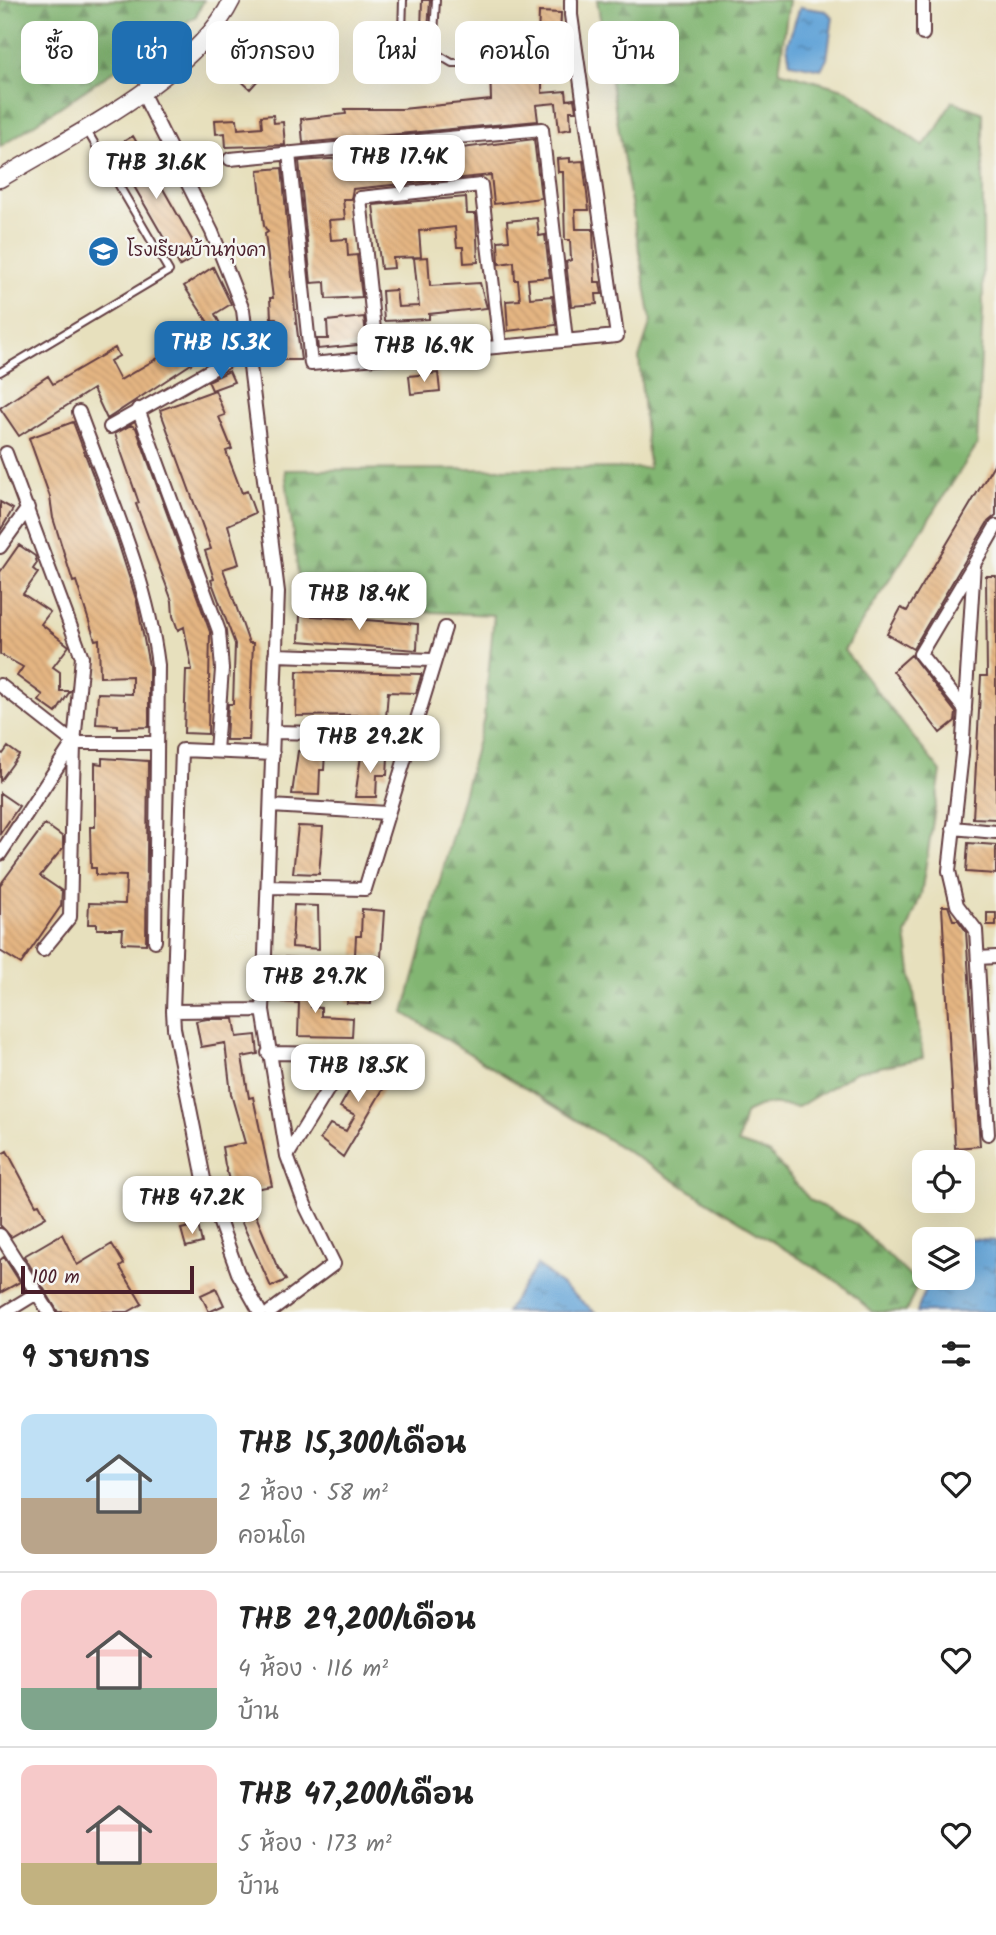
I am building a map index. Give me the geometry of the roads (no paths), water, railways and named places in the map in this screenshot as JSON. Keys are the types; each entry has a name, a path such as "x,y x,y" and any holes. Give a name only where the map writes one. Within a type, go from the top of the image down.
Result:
{"street":[{"path":"0,180 142,92 197,48 232,0"},
{"path":"289,153 311,364 617,336 571,0"},
{"path":"923,0 923,34"},
{"path":"142,92 238,292 248,349 278,592 263,1010 287,1156 305,1205 334,1264 270,1312"},
{"path":"230,159 542,129 566,340"},
{"path":"377,358 360,198 481,185 500,346"},
{"path":"110,427 248,349"},
{"path":"138,409 219,631 222,668 216,751"},
{"path":"79,412 145,593 153,630 158,665 155,941"},
{"path":"6,453 82,657 74,743 70,917 43,950"},
{"path":"0,547 27,508"},
{"path":"965,710 920,654 996,526"},
{"path":"974,564 965,710 949,871 957,905 976,930 982,1030 991,1106 988,1134"},
{"path":"269,887 365,889 445,628"},
{"path":"275,655 433,660"},
{"path":"1,689 74,743 157,743"},
{"path":"274,732 411,735"},
{"path":"0,854 74,743"},
{"path":"260,1312 238,1273 204,1179 174,1028 173,1011 182,750 273,754"},
{"path":"271,806 387,813"},
{"path":"953,828 996,832"},
{"path":"978,958 996,957"},
{"path":"265,963 377,970"},
{"path":"173,1011 263,1010"},
{"path":"982,1030 996,1029"},
{"path":"268,1053 341,1054 347,1058 287,1156"},
{"path":"1,1239 49,1312"},
{"path":"6,1312 37,1293"}],"lane":[{"path":"402,21 403,0"},
{"path":"435,21 436,0"},
{"path":"0,372 169,271 85,128"}],"water":[{"path":"800,7 826,11 833,17 827,59 821,69 790,63 787,45"},
{"path":"975,1240 996,1241 996,1312 917,1312 925,1290 975,1290"},
{"path":"537,1265 595,1312 506,1312"}],"place":[{"name":"โรงเรียนบ้านทุ่งคา","path":"104,251"}]}
